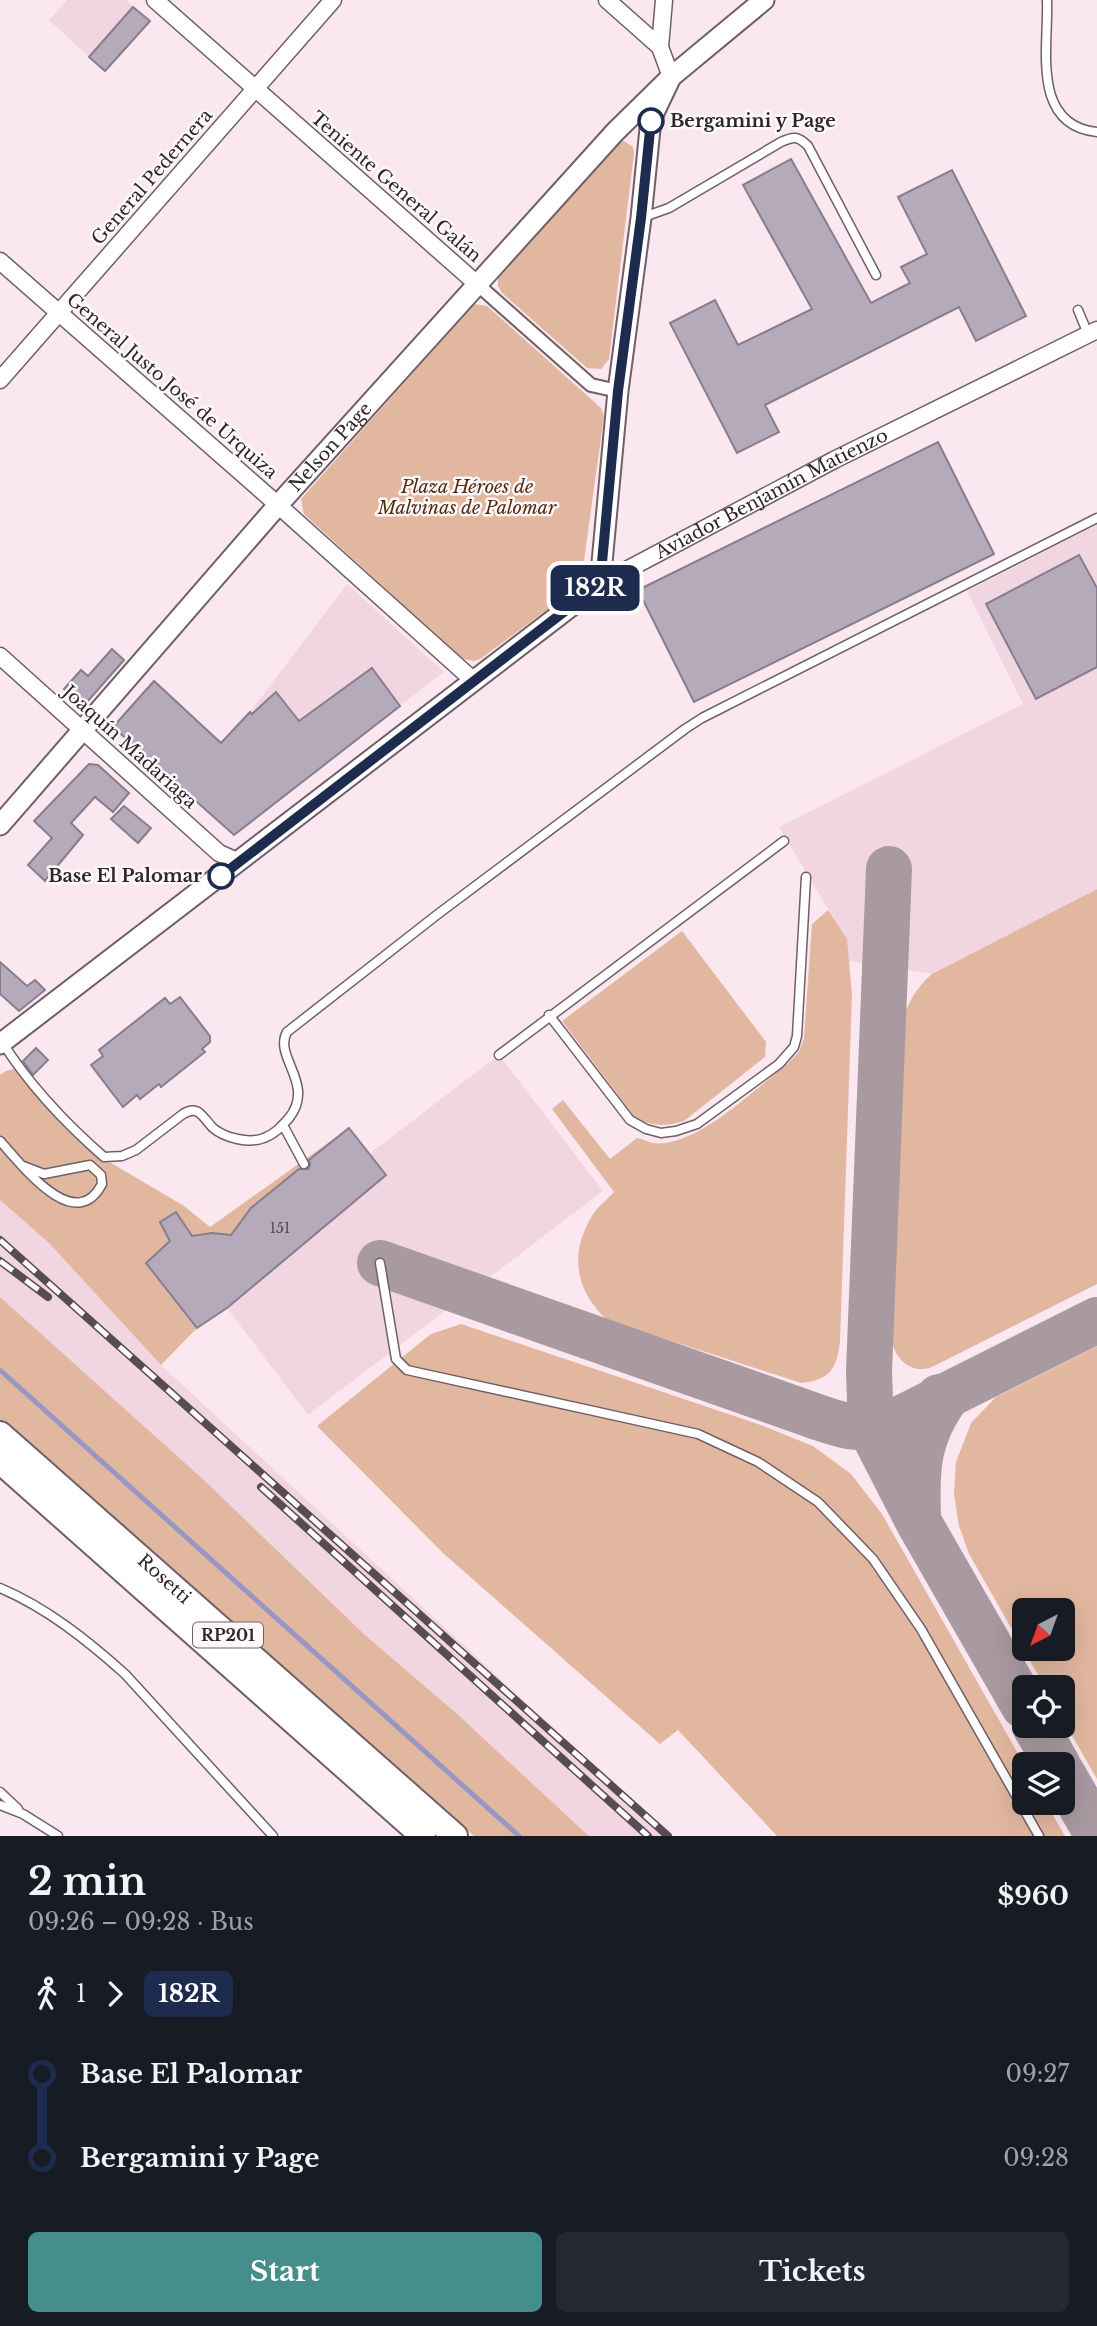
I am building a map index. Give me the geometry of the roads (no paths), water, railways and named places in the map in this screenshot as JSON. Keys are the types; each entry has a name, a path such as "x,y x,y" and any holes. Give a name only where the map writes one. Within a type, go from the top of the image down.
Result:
{"main road":[{"name":"Rosetti","path":"0,1434 455,1836"},
{"name":"Rosetti","path":"0,1461 423,1836"}],"street":[{"name":"Teniente General Galán","path":"155,0 591,385 618,391"},
{"name":"General Pedernera","path":"0,380 333,0"},
{"path":"607,0 660,47"},
{"path":"600,584 618,391 651,119 671,77 660,47 664,0"},
{"name":"Nelson Page","path":"0,825 278,505 615,131 671,77 764,0"},
{"name":"General Justo José de Urquiza","path":"0,261 474,681"},
{"name":"Aviador Benjamín Matienzo","path":"1,1042 600,584 834,460 1093,332"},
{"name":"Joaquín Madariaga","path":"0,656 219,853 239,862"}],"lane":[{"path":"1047,0 1046,65 1051,100 1065,117 1078,127 1097,132"},
{"path":"641,218 669,208 781,142 793,137 801,138 808,146 876,275"},
{"path":"1078,310 1093,332"},
{"path":"1,1042 48,1102 104,1157 122,1156 136,1150 191,1110 198,1112 215,1129 232,1138 258,1141 273,1134 292,1114 299,1096 296,1078 283,1046 287,1032 438,914 685,729 1097,517"},
{"path":"499,1055 785,841"},
{"path":"550,1015 630,1120 646,1129 661,1133 696,1124 779,1064 794,1047 797,1036 806,877"},
{"path":"283,1125 304,1164"},
{"path":"0,1141 23,1166 54,1195 72,1204 83,1204 91,1199 102,1184 101,1175 90,1166 44,1174 23,1166"},
{"path":"380,1263 396,1359 407,1370 698,1434 758,1462 818,1502 873,1559 921,1629 1039,1836"},
{"path":"0,1588 38,1606 107,1658 153,1704 272,1836"},
{"path":"0,1792 23,1814"},
{"path":"0,1805 23,1814 58,1836"}],"waterway":[{"path":"0,1370 519,1836"}],"railway":[{"path":"0,1240 668,1836"},
{"path":"0,1261 48,1297"},
{"path":"261,1487 648,1836"}],"place":[{"name":"Bergamini y Page","path":"651,121"},
{"name":"Base El Palomar","path":"221,876"}],"park label":[{"name":"Plaza Héroes de Malvinas de Palomar","path":"467,497"}]}
